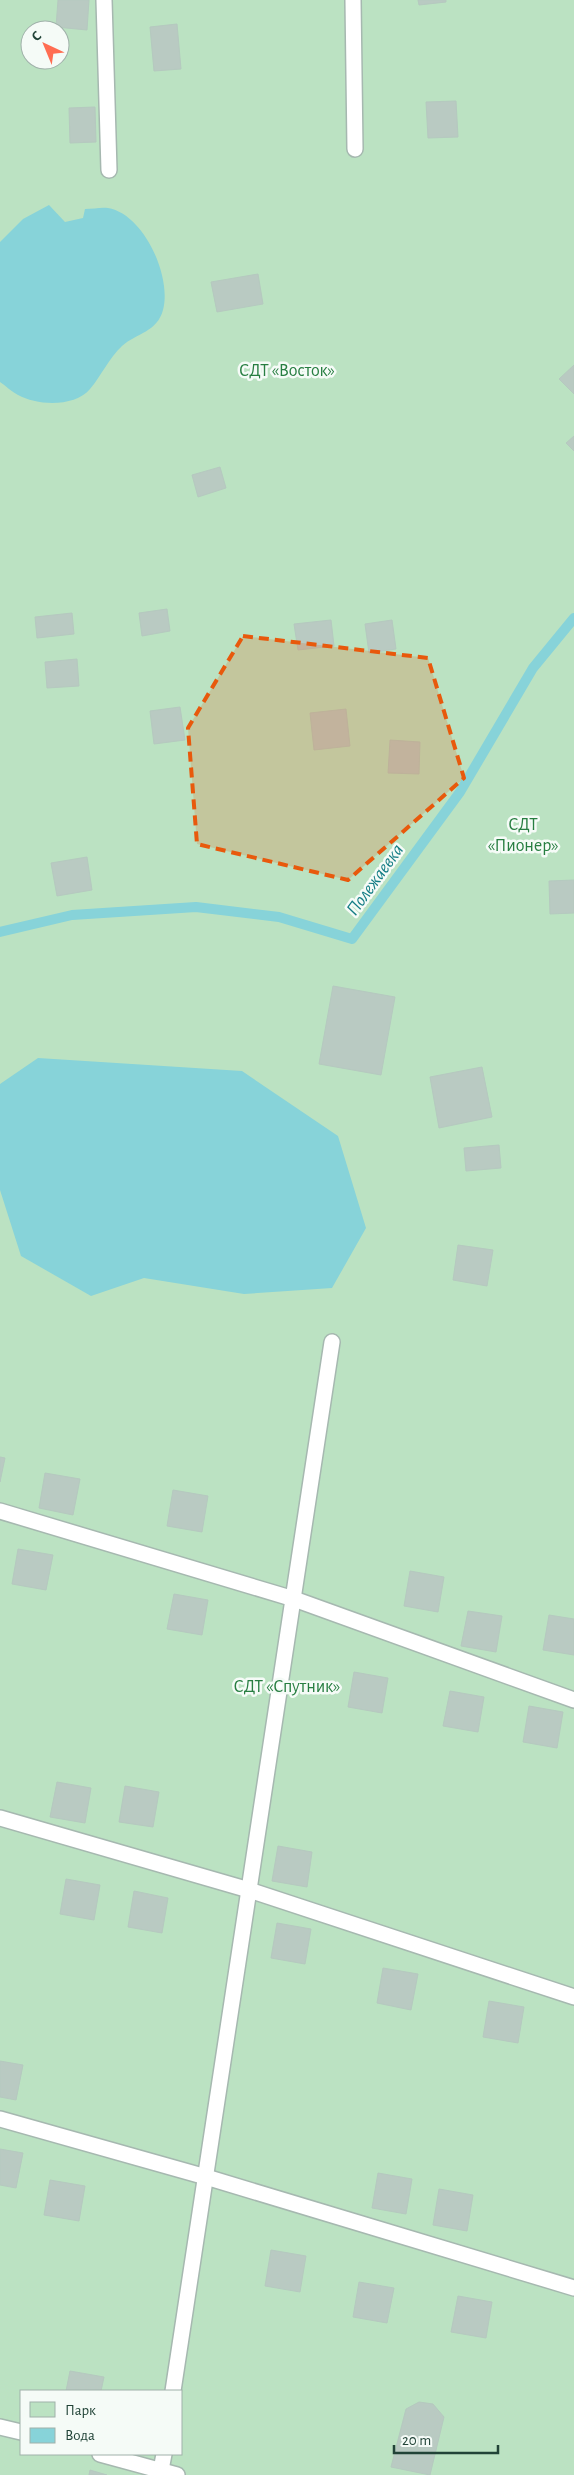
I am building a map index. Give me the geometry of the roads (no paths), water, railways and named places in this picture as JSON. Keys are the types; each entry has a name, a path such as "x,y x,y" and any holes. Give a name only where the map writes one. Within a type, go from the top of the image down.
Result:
{"lane":[{"path":"104,0 109,170"},
{"path":"353,0 355,149"},
{"path":"173,2390 332,1342"},
{"path":"0,1512 294,1599 574,1700"},
{"path":"0,1818 249,1890 574,1997"},
{"path":"0,2119 206,2177 574,2288"},
{"path":"0,2427 20,2432"},
{"path":"104,2455 177,2475"},
{"path":"161,2470 164,2455"}],"water":[{"path":"49,205 65,222 83,218 85,209 108,208 121,213 133,222 144,234 159,265 165,296 163,310 156,323 122,346 90,389 75,399 56,403 26,399 0,382 0,242 23,219"},
{"path":"38,1058 242,1071 338,1136 366,1228 332,1288 244,1294 144,1278 91,1296 21,1256 0,1190 0,1084"}],"waterway":[{"name":"Полежаевка","path":"0,932 72,915 196,907 279,917 352,939 460,792 533,668 574,618"}],"park label":[{"name":"СДТ «Восток»","path":"287,370"},
{"name":"СДТ «Пионер»","path":"523,834"},
{"name":"СДТ «Спутник»","path":"287,1686"}]}
